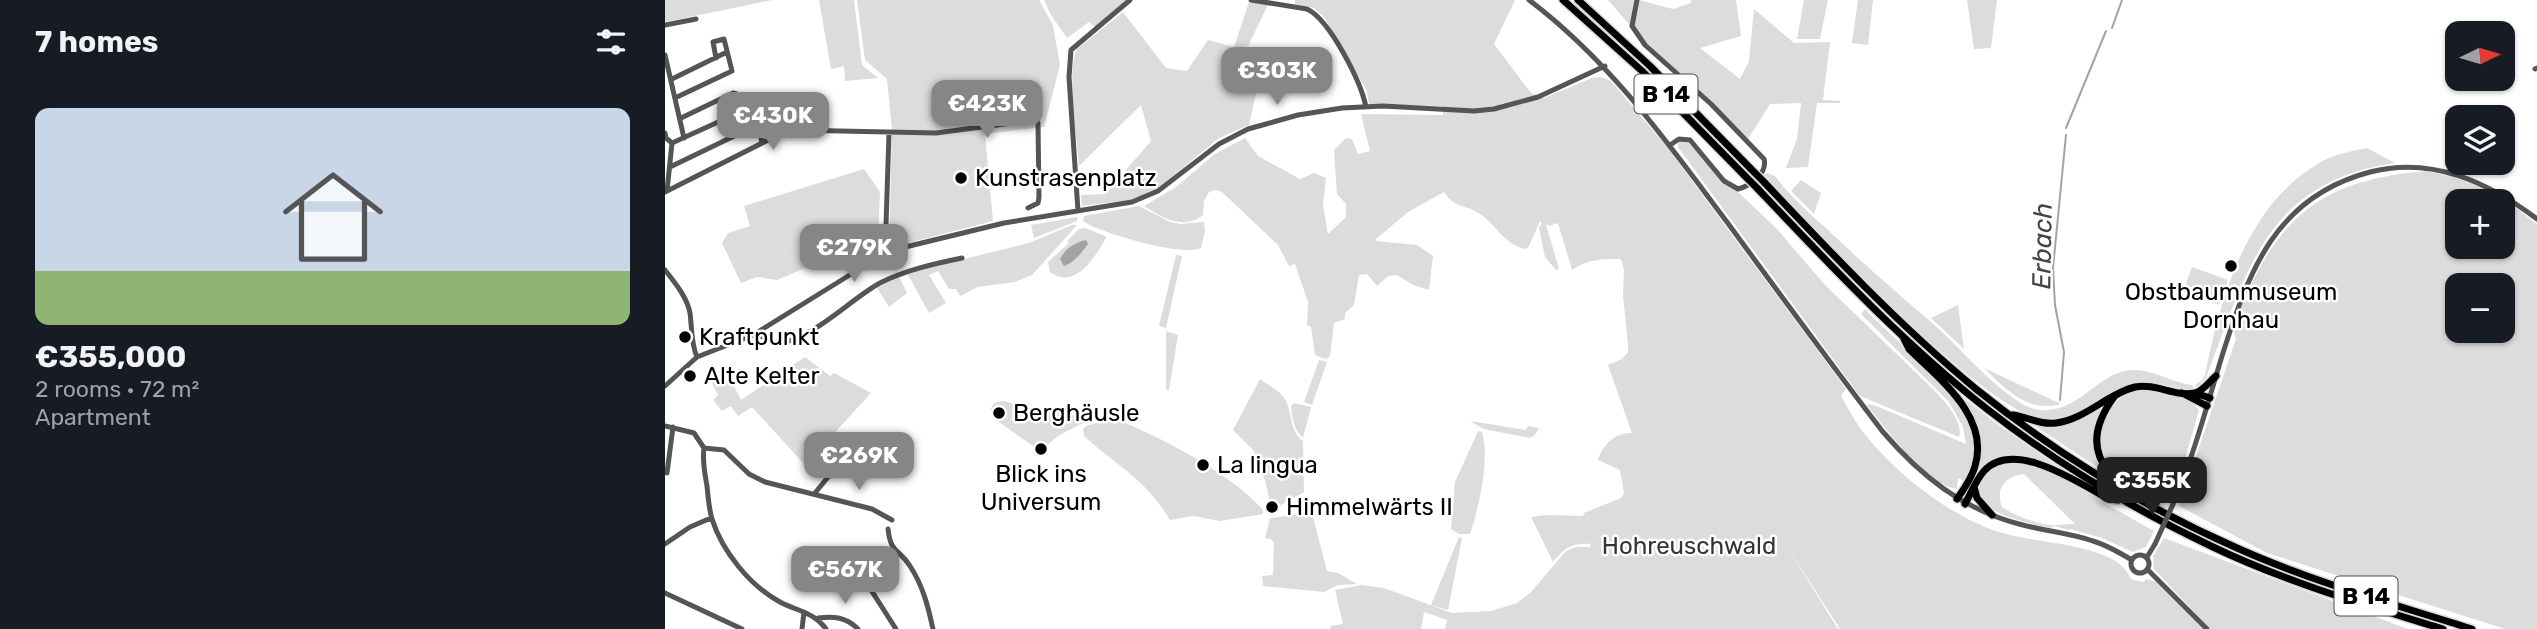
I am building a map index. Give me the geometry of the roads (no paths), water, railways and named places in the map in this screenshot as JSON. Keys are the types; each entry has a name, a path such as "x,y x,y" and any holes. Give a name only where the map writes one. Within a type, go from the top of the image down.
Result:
{"highway":[{"name":"B 14","path":"1563,0 1642,71 1901,335 2005,423 2062,463 2126,502 2213,547 2330,594 2443,629"},
{"name":"B 14","path":"1578,0 1650,66 1895,317 1948,365 2066,455 2133,496 2262,559 2345,589 2472,629"},
{"path":"1901,335 1909,349 1961,404 1973,421 1978,452 1961,502"},
{"path":"2195,393 2216,376"},
{"path":"2009,414 2043,424 2060,423 2128,389 2141,386 2155,386 2182,393 2207,406"},
{"path":"2182,393 2195,393 2210,398"},
{"path":"2115,397 2100,419 2096,434 2097,449 2105,467 2129,488 2133,496"},
{"path":"1961,502 1990,465 2015,458 2039,464 2109,499 2126,502"},
{"path":"1974,487 1977,498 1992,515"}],"street":[{"path":"1078,211 1069,77 1071,50 1131,0"},
{"path":"1251,0 1314,12 1330,33 1359,82 1366,107"},
{"path":"1529,0 1565,28 1605,66 1670,145 1883,432 1917,470 1961,502 1992,515 2018,524 2094,541 2132,560"},
{"path":"1637,0 1632,26 1641,41 1711,104 1764,159 1766,166 1746,187 1738,189 1724,181 1691,139 1679,139 1670,145"},
{"path":"665,25 696,19"},
{"path":"677,97 732,71 725,40 715,40 713,45 716,58"},
{"path":"672,79 727,52"},
{"path":"665,55 677,97 684,138"},
{"path":"665,386 697,357 753,335 885,255 910,245 974,229 1132,202 1146,197 1219,144 1248,129 1299,115 1366,107 1474,111 1494,109 1538,97 1605,66"},
{"path":"672,143 739,113 737,94 733,93 681,118"},
{"path":"666,191 792,130 936,133 1037,120 1039,197 1038,202 1028,208"},
{"path":"670,167 755,126 759,129 762,143"},
{"path":"885,255 889,133"},
{"path":"665,134 672,143"},
{"path":"666,191 672,143"},
{"path":"2147,557 2173,502 2252,271 2264,250 2293,214 2328,188 2360,175 2379,170 2416,167 2458,174 2493,189 2537,219"},
{"path":"753,335 764,337 773,343 787,342 838,314 859,296 883,282 931,264 962,258"},
{"path":"665,270 679,287 689,309 693,350 697,357"},
{"path":"665,426 694,433 704,448 703,460 711,518 720,540 755,584 779,602 818,618 834,616 846,619 858,629"},
{"path":"667,473 673,427"},
{"path":"704,448 724,450 750,474 765,482 872,509 892,520"},
{"path":"815,493 841,461"},
{"path":"665,544 690,527 711,518"},
{"path":"888,529 893,550 909,563 925,592 933,629"},
{"path":"2138,555 2147,557 2150,562 2148,570 2142,574 2135,572 2131,565 2132,560 2138,555"},
{"path":"2148,570 2207,629"},
{"path":"864,579 896,629"},
{"path":"665,593 742,629"},
{"path":"802,629 804,612"},
{"path":"818,618 826,629"}],"waterway":[{"name":"Erbach","path":"2112,28 2122,0"},
{"name":"Erbach","path":"2066,128 2106,31"},
{"name":"Erbach","path":"2060,400 2064,352 2055,305 2053,268 2066,135"}],"place":[{"name":"Kunstrasenplatz","path":"961,178"},
{"name":"Obstbaummuseum Dornhau","path":"2231,266"},
{"name":"Kraftpunkt","path":"685,337"},
{"name":"Alte Kelter","path":"690,376"},
{"name":"Berghäusle","path":"999,413"},
{"name":"Blick ins Universum","path":"1041,449"},
{"name":"La lingua","path":"1203,465"},
{"name":"Himmelwärts II","path":"1272,507"}],"park label":[{"name":"Hohreuschwald","path":"1689,546"}]}
